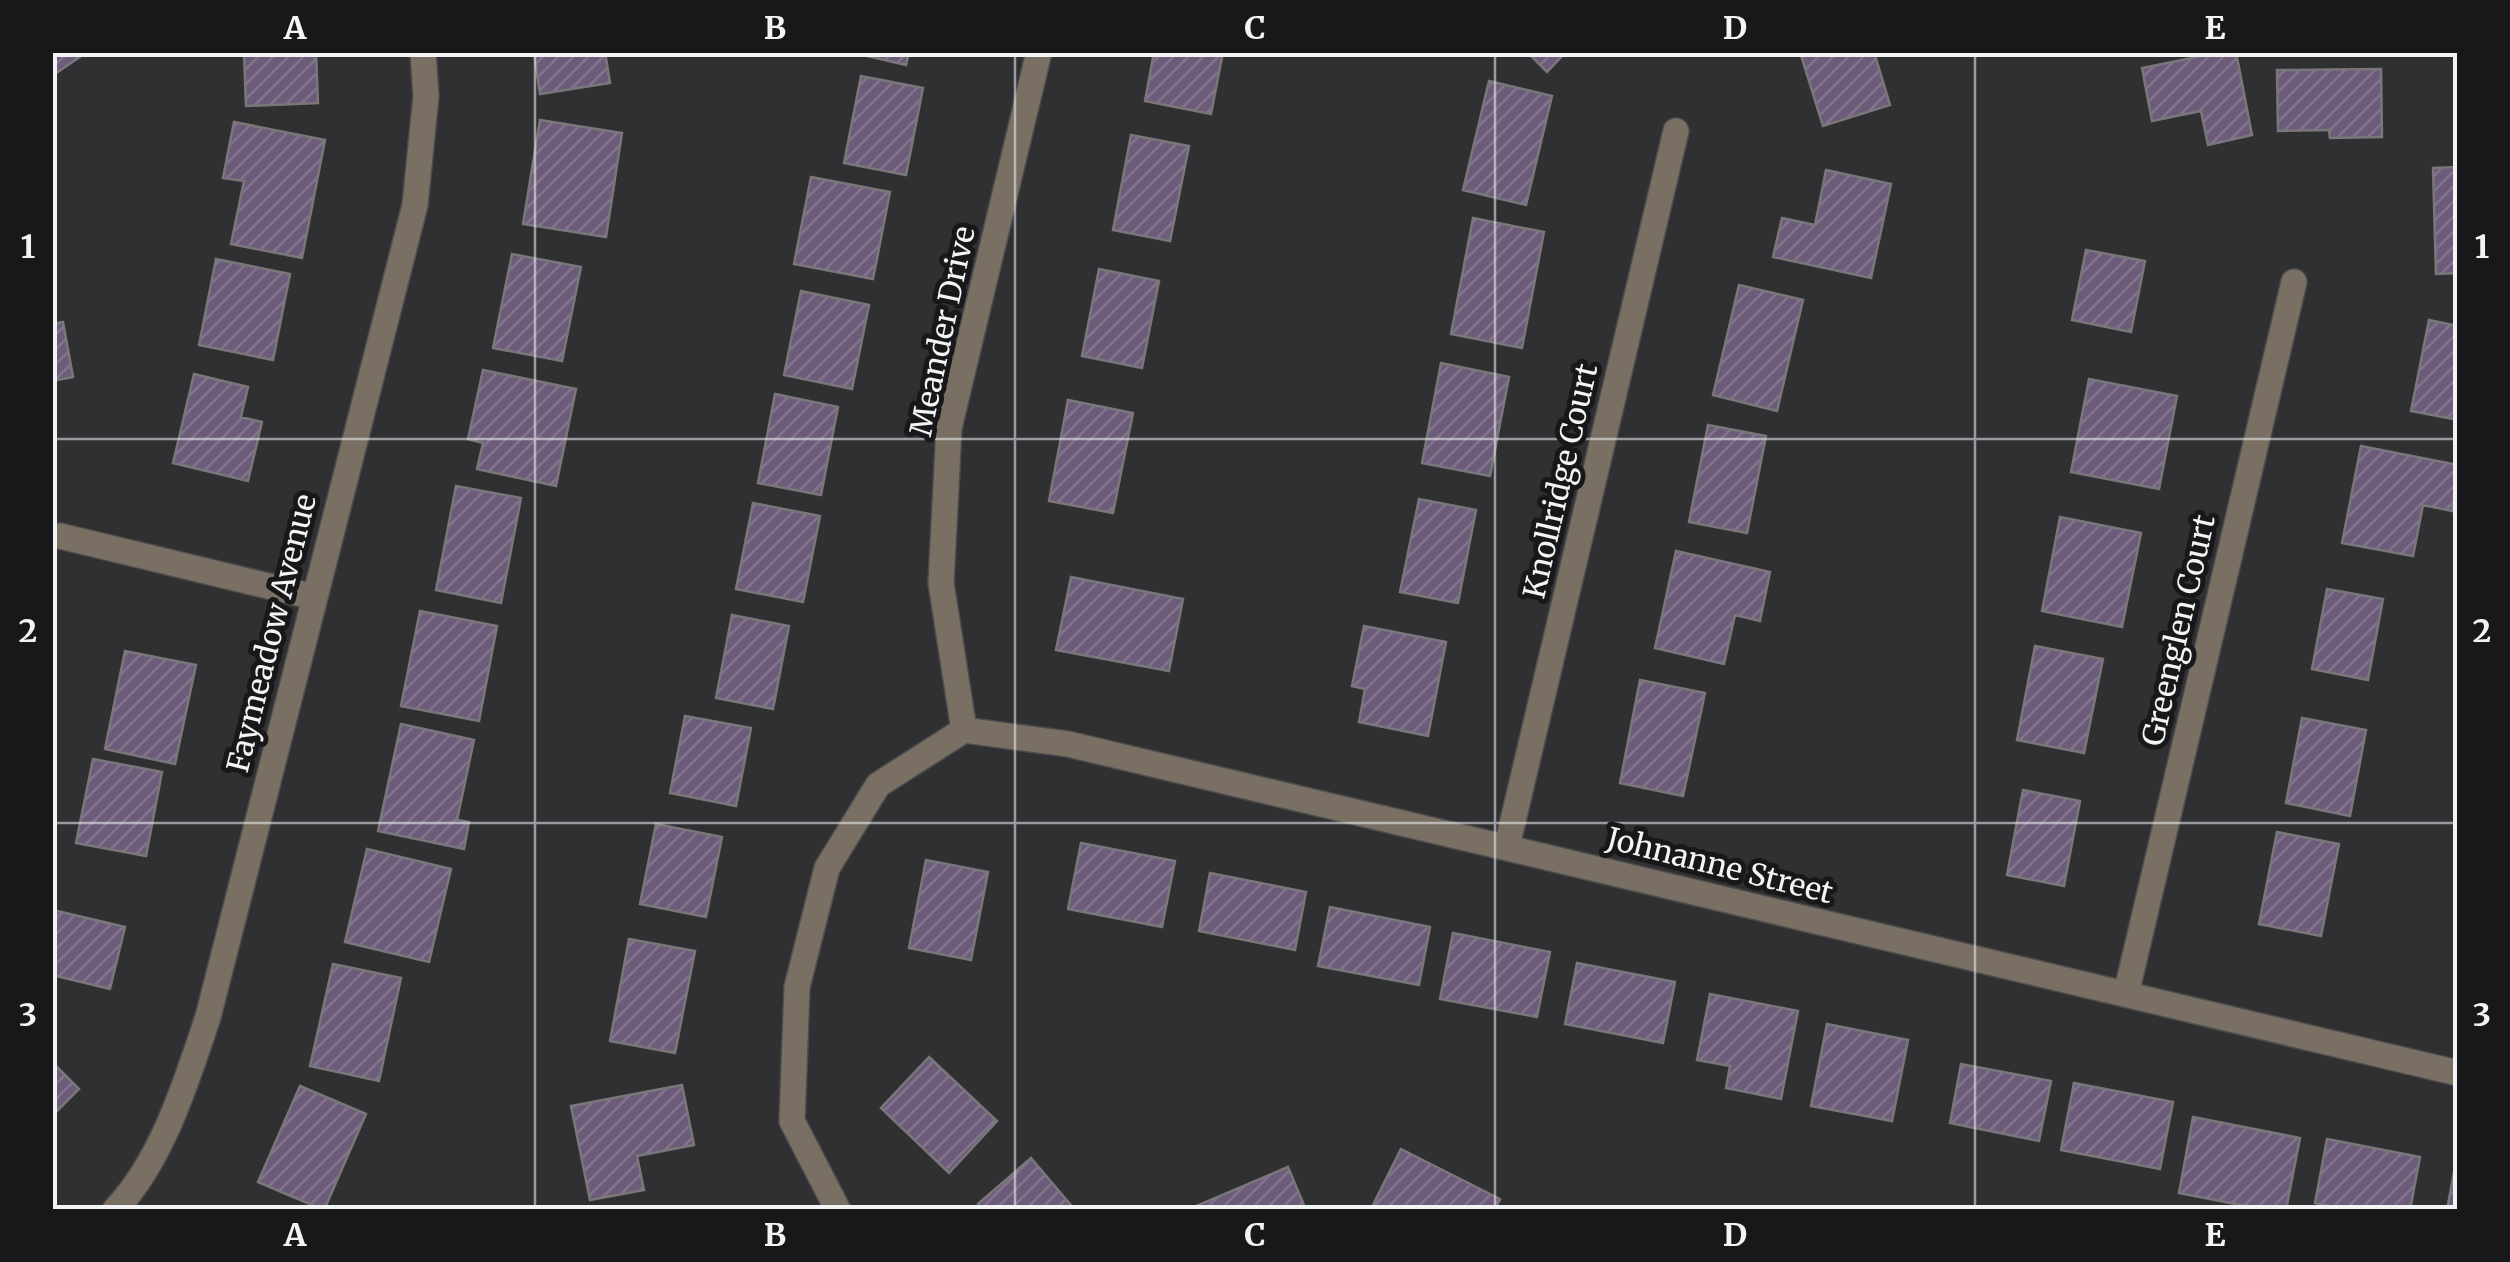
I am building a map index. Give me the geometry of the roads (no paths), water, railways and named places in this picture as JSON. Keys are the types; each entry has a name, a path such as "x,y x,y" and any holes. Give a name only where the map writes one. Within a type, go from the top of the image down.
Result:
{"street":[{"name":"Faymeadow Avenue","path":"115,1210 128,1196 177,1110 202,1036 415,205 426,96 422,52"},
{"name":"Meander Drive","path":"964,730 941,583 949,428 1039,52"},
{"name":"Knollridge Court","path":"1507,846 1676,130"},
{"name":"Greenglen Court","path":"2126,994 2294,282"},
{"path":"60,536 314,597"},
{"path":"838,1210 792,1120 797,987 827,868 878,785 964,730"},
{"name":"Johnanne Street","path":"964,730 1068,744 2458,1073"}]}
